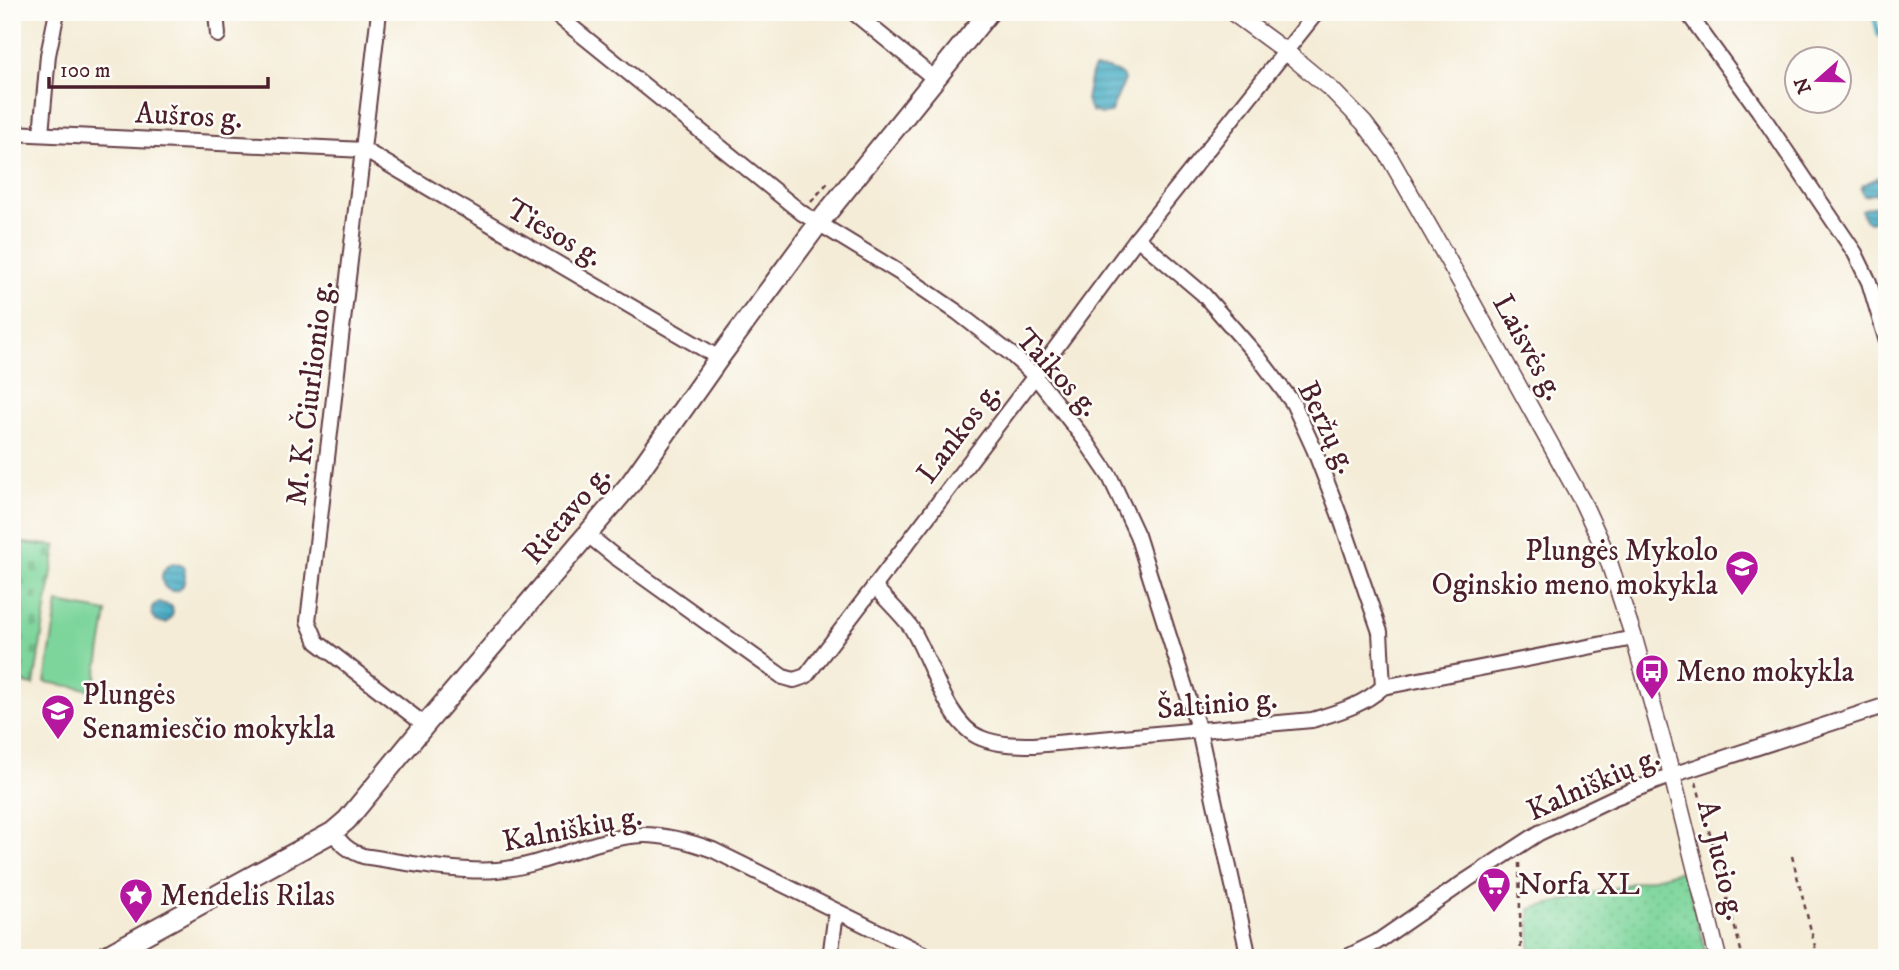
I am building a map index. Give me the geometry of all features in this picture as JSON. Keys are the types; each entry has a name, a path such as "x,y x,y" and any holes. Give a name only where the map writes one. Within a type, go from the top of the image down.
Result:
{"main road":[{"name":"Rietavo g.","path":"102,958 333,832 347,820 630,484 719,358 810,218 936,79 989,12"}],"street":[{"path":"41,134 48,55 57,12"},
{"path":"216,12 218,35"},
{"name":"M. K. Čiurlionio g.","path":"379,12 308,621 317,642 425,725"},
{"name":"Taikos g.","path":"557,12 556,15 810,218 901,273 1011,354 1034,376 1092,449 1110,477 1137,535 1199,731 1250,958"},
{"path":"853,12 936,79"},
{"name":"Laisvės g.","path":"1232,12 1333,90 1387,153 1583,503 1606,554 1634,638 1672,775"},
{"name":"Lankos g.","path":"588,535 783,677 794,680 806,676 1137,238 1317,12"},
{"path":"1687,12 1759,111 1855,253 1869,282 1887,342"},
{"name":"Aušros g.","path":"12,133 364,150"},
{"name":"Tiesos g.","path":"364,150 719,358"},
{"name":"Beržų g.","path":"1137,238 1203,294 1293,402 1341,519 1380,632 1383,687"},
{"name":"Šaltinio g.","path":"874,586 910,627 957,717 967,730 979,737 1004,744 1034,745 1312,720 1350,708 1371,698 1383,687 1634,638"},
{"name":"Kalniškių g.","path":"1345,958 1377,942 1539,833 1613,798 1672,775 1887,705"},
{"name":"A. Jucio g.","path":"1672,775 1718,958"},
{"name":"Kalniškių g.","path":"333,832 341,844 363,856 454,868 495,870 527,865 619,838 644,835 668,837 713,850 932,958"},
{"path":"830,958 836,912"}],"path":[{"path":"810,218 834,175"},
{"path":"1693,768 1743,958"},
{"path":"1516,848 1519,860 1521,958"},
{"path":"1792,856 1818,958"}],"green space":[{"path":"12,542 56,546 34,685 12,681"},
{"path":"58,603 107,612 94,690 45,682"},
{"path":"1685,870 1707,958 1530,958 1530,909"}],"water":[{"path":"1094,68 1115,71 1125,80 1110,113 1091,111 1086,100"},
{"path":"1887,173 1887,191 1864,196 1861,189 1863,185"},
{"path":"1887,202 1887,217 1870,222 1865,220 1861,210"},
{"path":"173,563 183,566 185,576 184,583 176,591 166,588 162,576 163,571"},
{"path":"161,603 172,606 172,616 166,623 156,621 152,615 152,607"}],"waterway":[{"path":"1873,12 1879,36"}],"place":[{"name":"Plungės Mykolo Oginskio meno mokykla","path":"1742,597"},
{"name":"Meno mokykla","path":"1652,701"},
{"name":"Plungės Senamiesčio mokykla","path":"58,741"},
{"name":"Norfa XL","path":"1494,914"},
{"name":"Mendelis Rilas","path":"136,925"}]}
